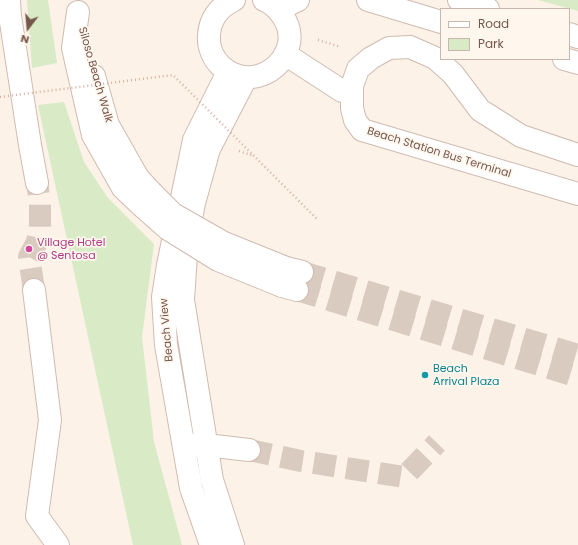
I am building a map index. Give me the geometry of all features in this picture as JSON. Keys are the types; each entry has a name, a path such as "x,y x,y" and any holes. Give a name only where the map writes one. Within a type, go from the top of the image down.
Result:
{"street":[{"path":"9,0 10,16 37,183"},
{"path":"209,0 206,4 206,16 209,28"},
{"path":"234,0 219,9 213,18 209,28 208,41 211,53 218,64 237,75 258,76 269,72 279,64 286,54 289,43 289,31 285,19 271,5"},
{"path":"271,5 298,0"},
{"path":"368,0 440,22"},
{"path":"459,0 485,8"},
{"name":"Siloso Beach Walk","path":"76,6 108,125 138,178 146,199 292,279"},
{"name":"Beach Station Bus Terminal","path":"578,155 520,136 480,110 453,74 435,58 410,47 390,48 371,58 358,69 352,86 352,108 356,120 362,130 578,194"},
{"path":"286,54 342,91"},
{"path":"568,60 578,63"},
{"name":"Beach View","path":"233,545 212,480 183,300 187,240 194,203 209,148 237,75"},
{"name":"Beach View","path":"211,545 191,488 166,345 163,297 168,265 194,140 237,75"},
{"path":"34,290 50,420 37,516 58,545"},
{"path":"184,446 206,445 249,450"}],"path":[{"path":"318,40 344,48"},
{"path":"0,97 173,75 318,220"}],"green space":[{"path":"27,0 48,0 57,63 32,68"},
{"path":"538,0 578,0 578,11"},
{"path":"64,102 84,162 108,198 154,244 142,337 154,442 182,545 133,545 38,105"}],"tunnel":[{"path":"34,290 29,257 37,242 40,227 40,203 37,183"},
{"path":"302,272 578,355"},
{"path":"297,290 578,377"},
{"path":"249,450 301,461 404,477 437,443"}],"place":[{"name":"Village Hotel @ Sentosa","path":"29,249"},
{"name":"Beach Arrival Plaza","path":"425,375"}]}
